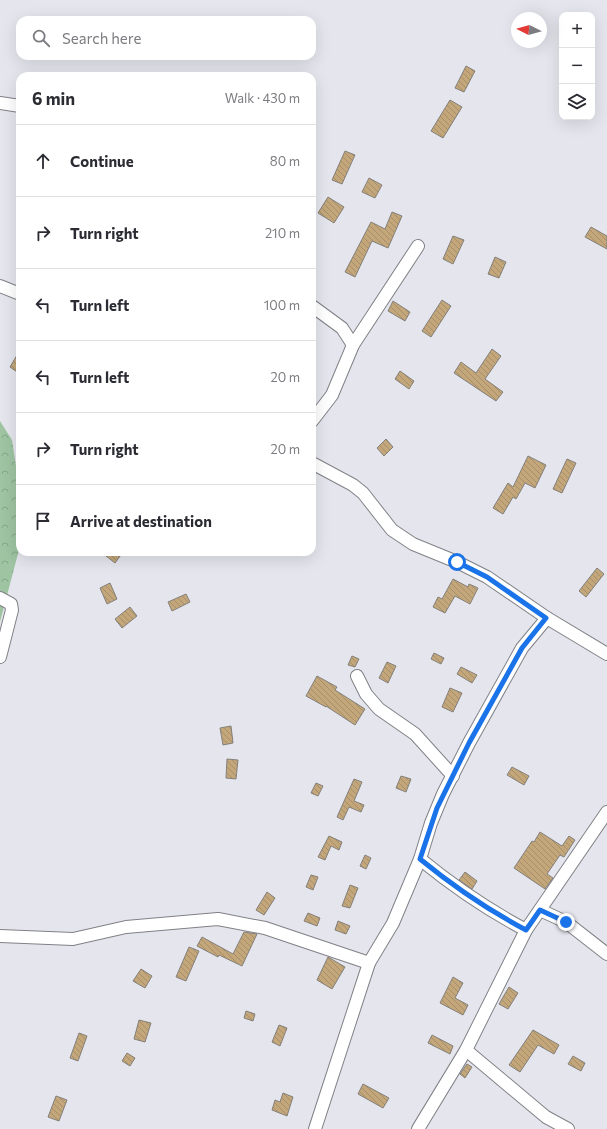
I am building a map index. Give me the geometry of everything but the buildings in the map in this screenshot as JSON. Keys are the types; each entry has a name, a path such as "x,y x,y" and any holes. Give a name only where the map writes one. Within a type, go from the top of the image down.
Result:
{"street":[{"path":"0,103 16,105"},
{"path":"316,416 332,396 353,345 418,246"},
{"path":"0,286 16,292"},
{"path":"316,309 342,328 353,345"},
{"path":"316,465 353,485 363,493 392,530 413,544 457,562 487,577 546,618 607,654"},
{"path":"0,598 11,604 12,610 0,657"},
{"path":"315,1129 369,963 393,923 420,859 431,823 469,743 522,648 546,618"},
{"path":"357,676 366,694 378,709 415,734 453,776"},
{"path":"418,1129 466,1050 526,930 607,812"},
{"path":"420,859 454,886 500,916 526,930"},
{"path":"540,910 566,922 607,954"},
{"path":"0,936 73,939 126,927 218,919 265,928 369,963"},
{"path":"466,1050 546,1117 568,1129"}],"green space":[{"path":"0,421 12,440 16,466 16,556 17,556 0,622"}],"route":[{"path":"457,562 487,577 546,618 522,648 469,743 437,808 426,837 420,859 448,881 500,916 526,930 540,910 566,922"}]}
